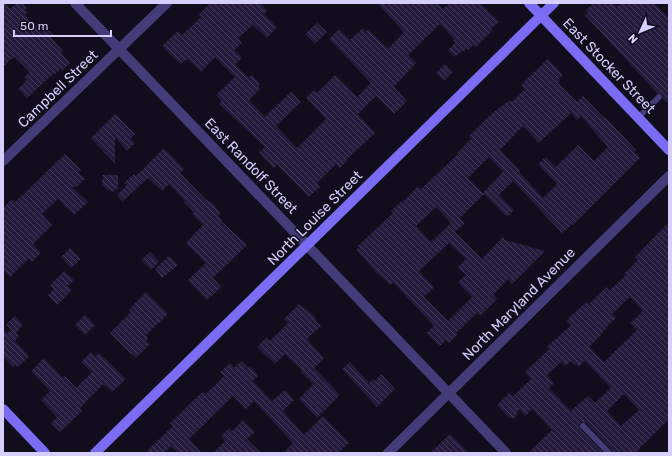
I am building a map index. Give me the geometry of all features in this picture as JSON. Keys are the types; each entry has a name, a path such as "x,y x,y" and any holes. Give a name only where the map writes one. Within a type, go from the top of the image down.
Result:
{"street":[{"name":"East Randolf Street","path":"75,3 506,453"},
{"name":"Campbell Street","path":"3,161 120,50 167,3"},
{"name":"East Stocker Street","path":"529,3 669,150"},
{"name":"North Louise Street","path":"95,453 554,3"},
{"name":"North Maryland Avenue","path":"388,453 669,176"},
{"path":"3,409 46,453"}],"lane":[{"path":"639,117 659,97"},
{"path":"583,426 609,453"}],"building":[{"path":"3,3 5,3 10,9 17,3 22,3 27,8 25,10 28,12 25,15 40,30 44,25 54,36 51,38 62,50 62,54 70,63 62,71 61,69 55,74 54,73 27,98 18,89 27,80 24,77 30,72 15,57 3,67"},
{"path":"210,3 260,3 267,10 264,14 277,27 267,38 253,25 238,38 242,43 234,50 242,58 235,64 249,78 252,75 260,84 258,86 260,89 249,100 265,117 291,92 301,102 276,126 297,148 326,119 306,98 314,90 317,93 335,75 357,97 371,83 329,39 339,29 350,40 363,28 366,32 368,29 388,49 404,32 377,3 437,3 443,9 450,3 480,3 499,22 476,47 473,45 468,50 467,48 455,57 448,50 455,43 453,41 454,39 440,24 408,55 416,63 394,87 407,101 394,114 376,96 358,114 375,133 346,160 347,161 340,168 336,164 317,183 320,187 309,197 277,165 274,168 264,158 259,152 265,147 219,104 222,101 216,95 235,77 215,57 201,72 188,59 180,64 162,46 178,31 182,35 201,17 199,15 200,13"},
{"path":"594,3 613,3 617,7 622,3 654,3 669,18 669,104 663,99 662,94 657,93 585,15 588,12 586,10"},
{"path":"317,23 327,32 315,44 305,34"},
{"path":"548,59 563,75 559,79 560,81 558,83 577,102 583,96 636,150 634,152 640,158 573,225 572,224 562,233 513,181 499,195 514,210 507,217 484,194 460,218 465,223 455,232 482,259 503,237 505,240 545,251 512,284 508,279 493,295 497,299 480,316 477,313 456,333 458,334 449,343 446,340 440,346 426,333 434,326 393,282 390,285 356,250 359,248 357,247 393,213 391,211 402,201 403,202 418,186 421,189 459,153 458,152 471,139 469,136 488,117 507,102 513,101 525,89 521,85","holes":["571,113 577,120 581,116 608,147 594,161 578,145 556,167 546,157 538,164 557,184 543,198 500,150 523,126 539,143","489,157 503,172 483,193 468,178","436,207 451,223 431,242 416,226","449,243 466,259 458,267 466,275 458,282 472,297 448,321 424,297 434,287 419,271"]},
{"path":"445,64 453,72 444,81 436,73"},
{"path":"115,114 135,134 130,139 135,143 127,151 115,137 115,163 103,151 103,148 102,150 91,138"},
{"path":"164,148 184,169 180,173 205,199 213,204 220,213 218,216 222,220 221,221 247,245 213,278 221,287 207,300 188,280 206,263 186,243 203,225 192,214 194,212 184,202 185,201 169,184 162,191 148,178 123,201 117,195 127,185 124,183 134,174 136,176"},
{"path":"65,154 81,170 78,172 85,179 76,187 72,187 88,202 74,215 58,199 42,214 52,225 33,244 41,253 32,262 29,258 10,277 3,270 3,208 12,199 15,202"},
{"path":"103,175 118,175 118,188 113,192 102,185"},
{"path":"669,222 669,419 635,453 613,453 612,450 586,423 582,422 579,424 580,429 603,453 528,453 552,430 532,409 525,416 519,409 515,418 509,418 497,405 509,393 513,396 531,379 525,372 549,349 547,347 571,325 567,321 570,317 584,304 587,302 589,304 606,287 609,291 626,275 625,273 638,260 635,257","holes":["630,297 643,311 630,323 637,330 604,362 589,347 601,335 606,329 605,328 616,318 612,314","571,361 579,367 584,361 611,388 595,403 588,396 571,411 549,388 554,383 547,375 561,362 565,366","624,394 639,410 621,426 607,411"]},
{"path":"70,248 81,259 71,268 61,257"},
{"path":"150,252 159,262 151,270 141,260"},
{"path":"169,256 178,265 162,278 155,269"},
{"path":"64,271 74,280 67,286 72,290 57,305 48,295 54,289 50,285"},
{"path":"146,292 168,314 146,335 148,338 146,341 150,344 136,358 110,333 131,312 129,310"},
{"path":"299,304 306,310 307,309 316,318 315,320 321,326 307,339 324,358 314,368 340,395 317,418 299,399 313,384 300,371 302,370 285,354 275,364 257,347 266,338 270,341 288,323 284,319"},
{"path":"85,315 95,325 85,335 75,325"},
{"path":"15,316 23,325 16,333 19,336 15,341 29,356 18,367 15,365 13,367 3,356 3,329 7,333 11,330 6,324"},
{"path":"91,352 95,357 99,353 126,379 112,392 103,384 80,408 82,411 60,432 51,423 57,417 41,400 50,391 31,371 44,358 63,378 65,376 76,388 92,372 81,362"},
{"path":"241,361 248,368 250,366 258,375 253,381 272,401 285,390 294,400 283,411 304,435 323,416 349,443 338,453 283,453 293,443 254,401 246,409 233,396 189,439 202,453 178,453 171,446 164,453 145,453 173,426 170,423 198,396 203,392 206,394 224,376 220,372 230,363 234,368"},
{"path":"350,362 369,383 373,379 375,381 381,374 395,389 377,407 342,369"},
{"path":"243,420 255,432 247,439 261,453 213,453 225,441 221,436 229,428 232,431"},
{"path":"450,434 469,453 430,453"}]}
